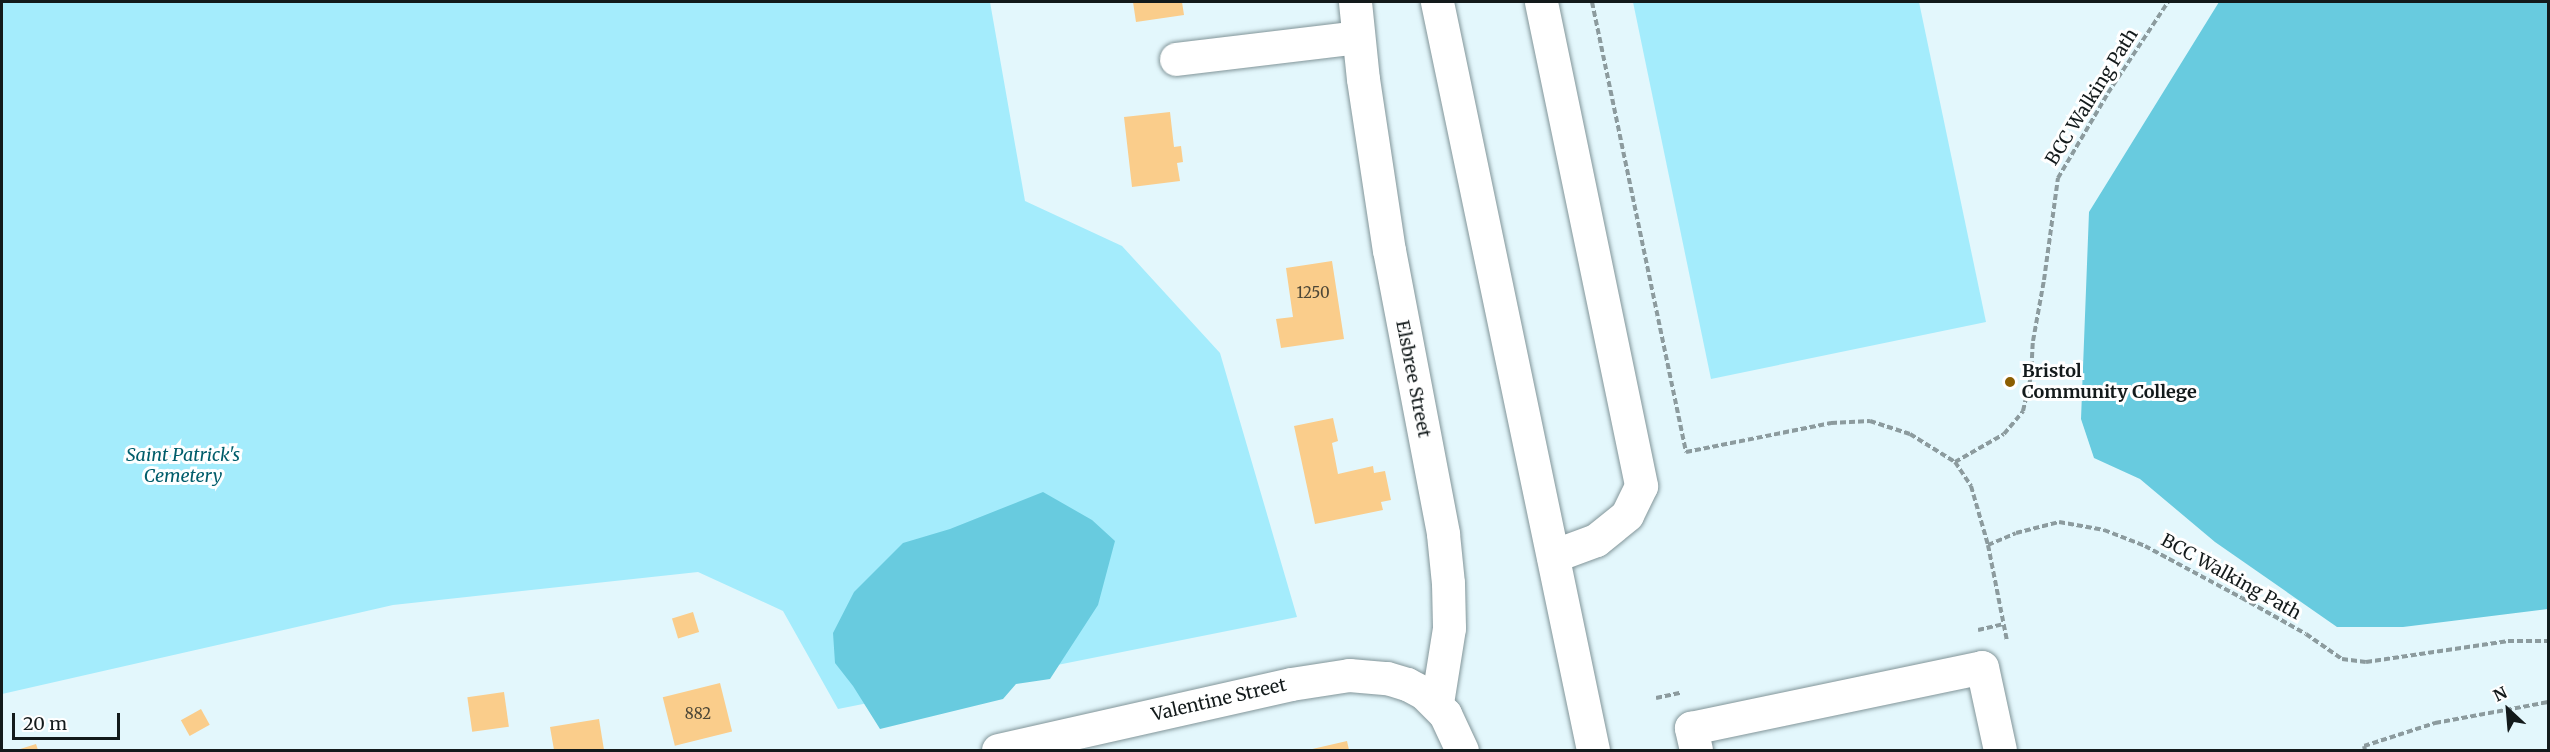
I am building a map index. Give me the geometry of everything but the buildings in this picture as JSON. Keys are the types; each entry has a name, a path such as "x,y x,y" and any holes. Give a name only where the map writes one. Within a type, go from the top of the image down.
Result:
{"street":[{"name":"Elsbree Street","path":"1355,2 1389,250 1443,534 1448,583 1449,628 1437,704"},
{"path":"1437,2 1593,750"},
{"path":"1541,2 1641,486 1627,515 1596,540 1553,556"},
{"path":"1176,59 1358,37"},
{"path":"1696,750 1691,728 1982,667 2000,750"},
{"name":"Valentine Street","path":"998,750 1291,684 1340,676 1388,678 1407,684 1437,704"},
{"path":"1437,704 1452,724 1462,750"}],"path":[{"name":"BCC Walking Path","path":"1592,2 1686,452 1831,423 1870,421 1910,434 1955,462 1971,486 1988,545 2016,532 2059,522 2104,530 2145,546 2232,593 2306,634 2342,659 2366,662 2508,641 2548,641"},
{"name":"BCC Walking Path","path":"1955,462 2004,434 2023,411 2031,376 2033,341 2058,178 2108,93 2168,2"},
{"path":"2365,750 2364,746 2435,723 2548,702"}],"green space":[{"name":"Saint Patrick's Cemetery","path":"2,2 990,2 1025,201 1122,246 1220,353 1297,617 838,709 783,611 698,572 393,605 2,694"},
{"path":"1633,2 1919,2 1986,322 1711,379"}],"shaded area":[{"path":"2219,2 2548,2 2548,609 2403,627 2337,627 2215,542 2140,479 2094,458 2081,419 2089,212"},
{"path":"1043,492 1092,520 1115,541 1098,605 1050,679 1016,684 1003,699 880,729 853,686 835,663 833,633 854,592 903,543 950,529"}],"place":[{"name":"Bristol Community College","path":"2010,382"}]}
